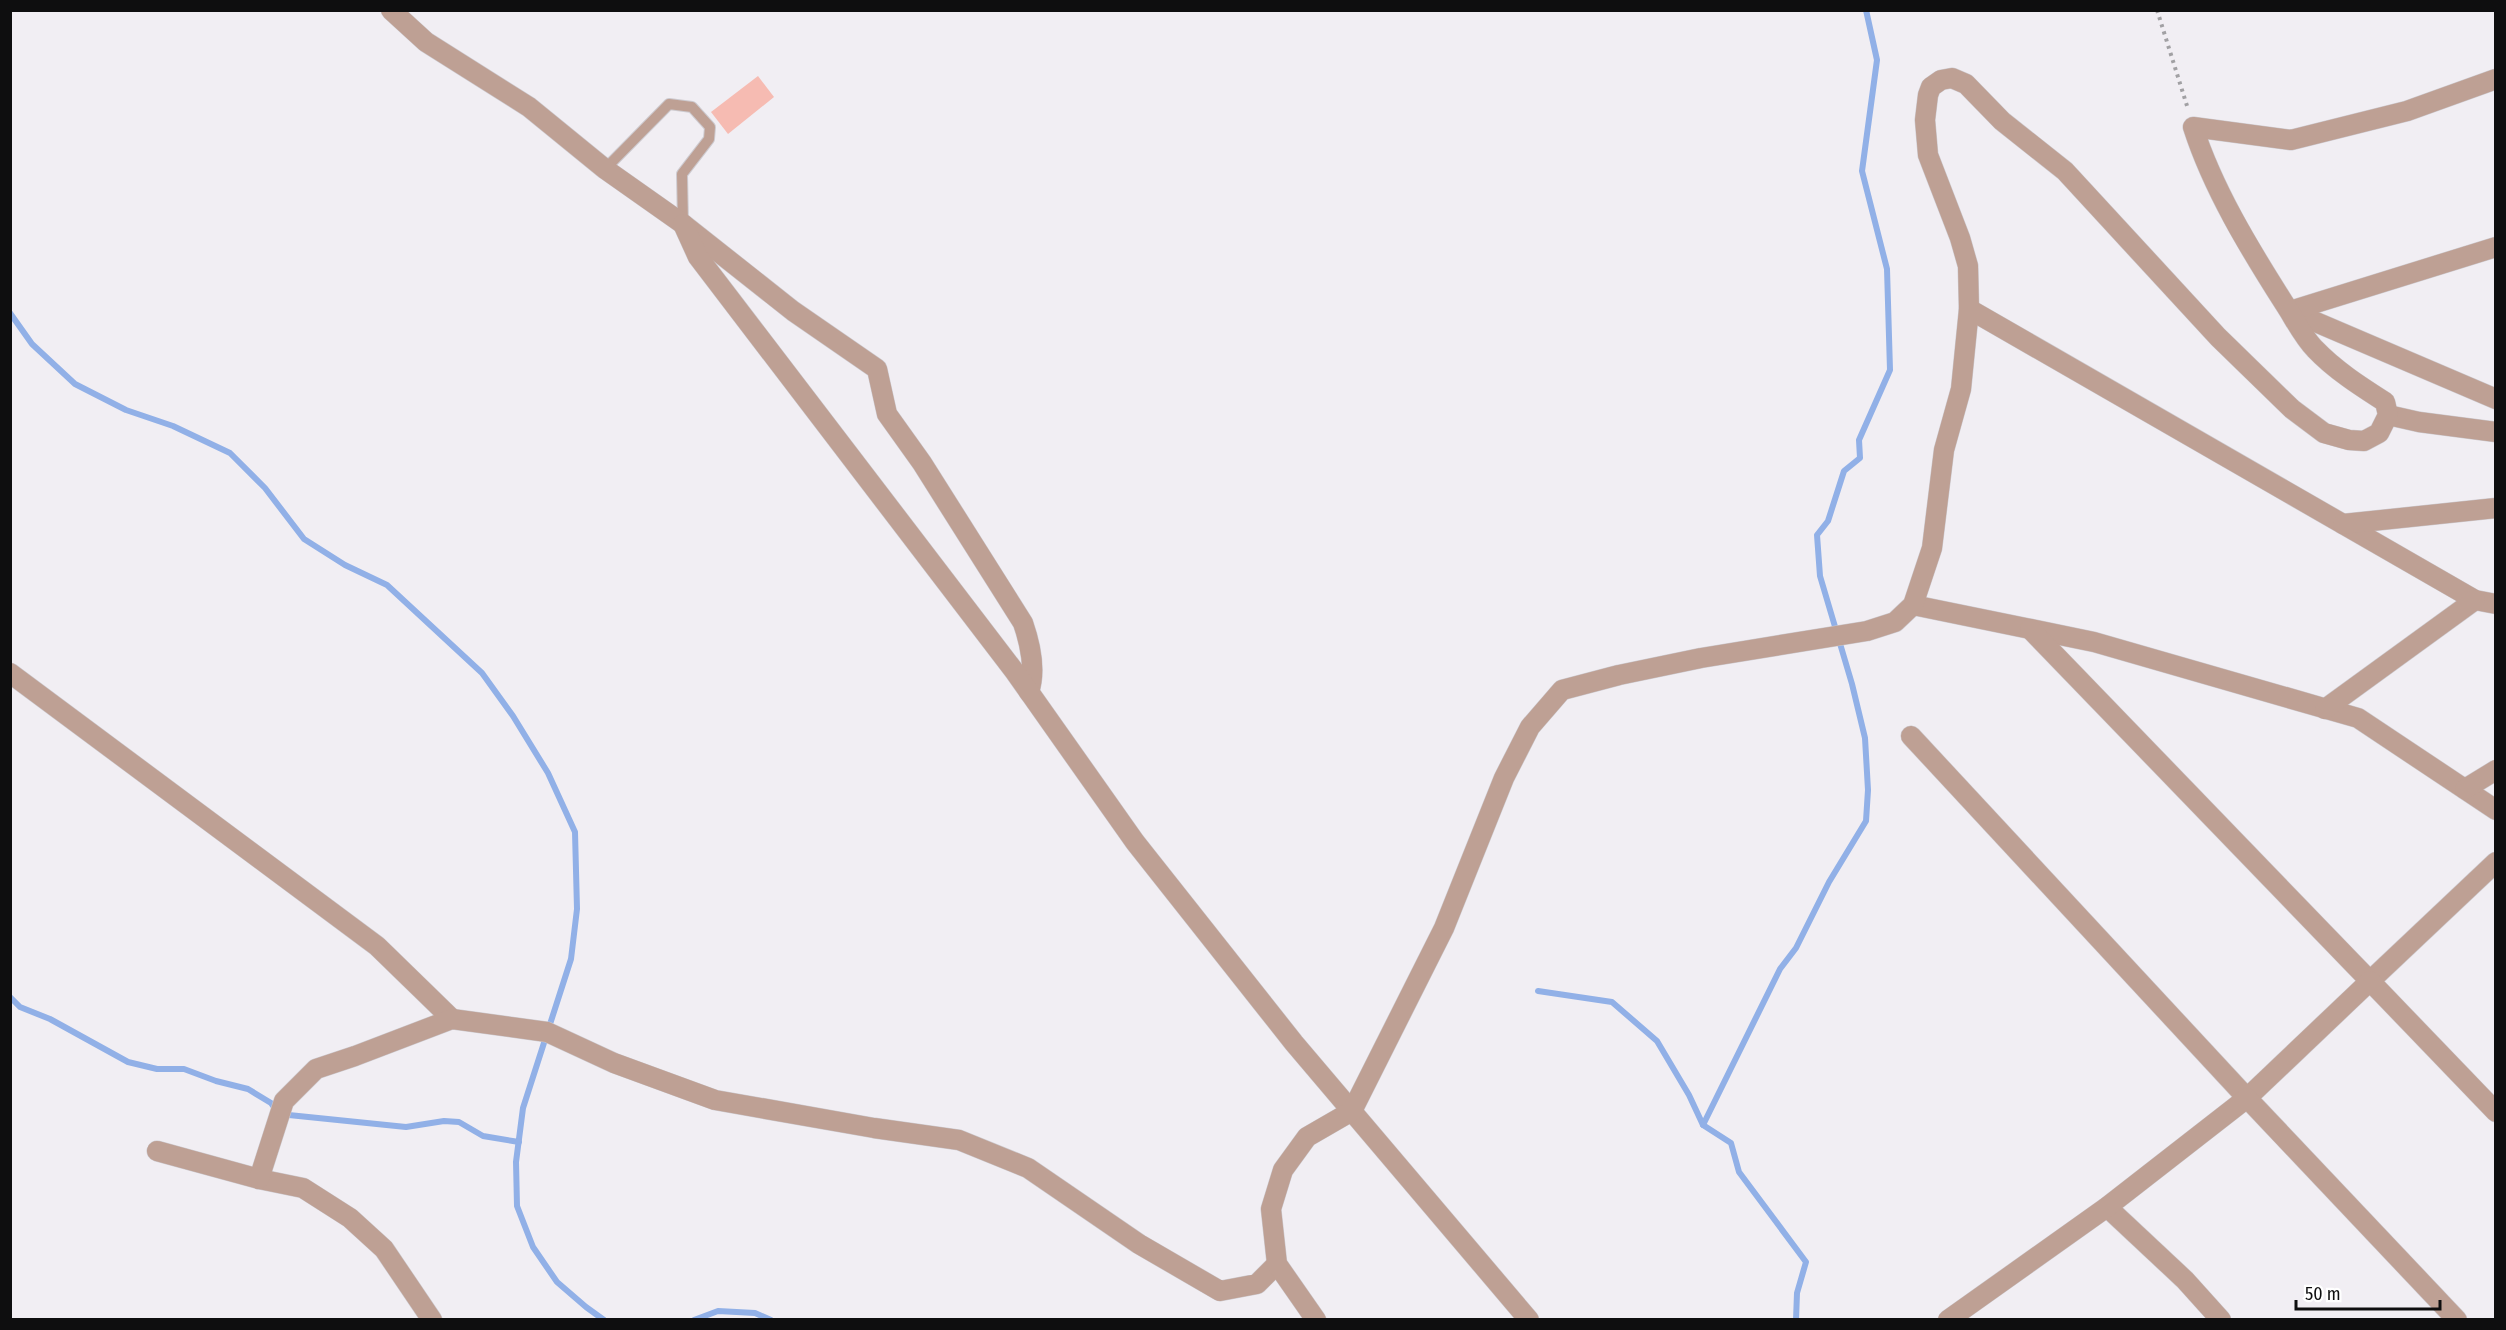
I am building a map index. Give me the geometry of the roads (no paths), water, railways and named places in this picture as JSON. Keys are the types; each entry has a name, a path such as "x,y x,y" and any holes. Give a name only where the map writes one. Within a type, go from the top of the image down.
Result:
{"street":[{"path":"391,10 426,42 529,107 605,169 683,224 793,311 877,369 887,414 922,464 1023,623 1028,638 1032,681 1029,692"},
{"path":"1316,1320 1277,1264 1271,1209 1283,1170 1307,1137 1352,1111 1444,928 1504,778 1530,727 1562,690 1619,675 1701,658 1867,630 1895,622 1913,605 1932,548 1944,450 1960,389 1969,309 1968,267 1960,238 1928,155 1925,120 1931,87 1941,80 1952,78 1966,84 2001,121 2065,171 2218,337 2292,409 2324,433 2349,440 2364,441 2379,433 2388,415 2385,402 2337,369 2313,348 2233,215 2201,153 2193,127 2291,140 2406,111 2496,79"},
{"path":"683,224 698,257 1029,692 1135,842 1294,1043 1529,1320"},
{"path":"2289,311 2496,247"},
{"path":"1969,309 2475,600 2496,604"},
{"path":"2289,311 2496,399"},
{"path":"2388,415 2420,422 2496,432"},
{"path":"2343,525 2496,508"},
{"path":"2325,709 2475,600"},
{"path":"1913,605 2094,642 2358,718 2496,810"},
{"path":"2030,629 2496,1112"},
{"path":"10,673 377,946 452,1019"},
{"path":"1911,736 2457,1320"},
{"path":"2465,789 2496,770"},
{"path":"1948,1320 2107,1207 2247,1098 2496,862"},
{"path":"259,1179 284,1101 316,1069 452,1019 547,1032 614,1063 715,1100 874,1128 959,1140 1028,1168 1139,1244 1220,1291 1257,1284 1277,1264"},
{"path":"157,1151 259,1179 303,1188 350,1218 384,1249 432,1320"},
{"path":"2107,1207 2185,1280 2220,1320"}],"lane":[{"path":"605,169 669,104 692,107 710,127 708,139 682,174 683,224"}],"waterway":[{"path":"1703,1125 1780,969 1796,948 1829,882 1866,821 1868,790 1865,738 1852,684 1820,576 1817,535 1828,521 1844,471 1860,458 1859,440 1890,370 1887,269 1862,171 1877,60 1866,10"},
{"path":"10,313 32,344 75,384 126,410 173,426 230,453 265,488 304,539 345,565 387,585 482,673 513,716 548,773 575,832 577,909 571,959 523,1108 516,1162 517,1206 533,1247 557,1282 604,1320"},
{"path":"1538,991 1612,1002 1657,1041 1689,1095 1703,1125 1731,1143 1739,1172 1806,1262 1797,1293 1796,1320"},
{"path":"10,997 20,1007 50,1019 128,1062 157,1069 184,1069 216,1081 248,1089 271,1103 279,1114 406,1127 444,1121 459,1122 483,1136 519,1142"},
{"path":"694,1320 718,1311 755,1313 771,1320"}]}
